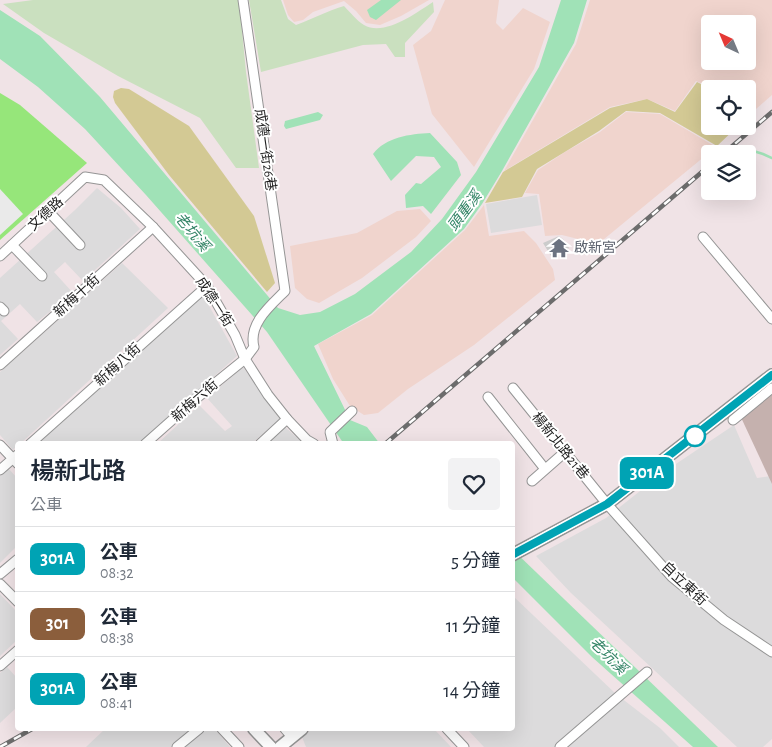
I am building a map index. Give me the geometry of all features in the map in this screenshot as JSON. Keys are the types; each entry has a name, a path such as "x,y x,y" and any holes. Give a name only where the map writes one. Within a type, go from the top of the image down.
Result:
{"street":[{"name":"成德一街26巷","path":"243,0 285,291 254,325 252,339 254,347 245,359"},
{"name":"文德路","path":"0,256 85,177 94,177"},
{"name":"成德一街","path":"94,177 104,180 154,227 207,286 235,334 245,359 268,395 287,420 309,441"},
{"path":"49,212 80,245"},
{"name":"新梅十街","path":"0,364 154,227"},
{"path":"703,237 772,319"},
{"path":"12,245 42,276"},
{"name":"新梅八街","path":"33,441 207,286"},
{"name":"新梅六街","path":"148,441 245,359"},
{"path":"517,553 607,504 772,375"},
{"name":"楊新北路21巷","path":"513,388 607,504"},
{"path":"733,420 772,388"},
{"path":"488,397 545,468"},
{"path":"333,441 330,432 352,411"},
{"path":"263,441 287,420"},
{"path":"0,445 15,458"},
{"path":"532,481 565,452"},
{"path":"0,470 15,460"},
{"name":"自立東街","path":"607,504 672,577 724,620 772,652"},
{"path":"0,574 15,562"},
{"path":"0,584 15,599"},
{"path":"0,666 15,653"},
{"path":"560,747 645,674"},
{"path":"177,747 196,731"},
{"path":"224,731 239,747"},
{"path":"256,731 271,747"},
{"path":"449,731 464,747"},
{"path":"280,747 289,733"}],"shaded area":[{"path":"33,0 239,0 246,72 259,168 236,168 200,118 118,76 44,33 3,4"},
{"path":"249,0 281,0 288,19 296,25 344,6 361,23 372,28 381,28 400,22 433,2 434,12 405,43 405,57 395,57 386,44 363,45 261,72"},
{"path":"283,0 429,0 401,16 380,25 366,23 344,1 313,12 303,20 294,22 288,15"},
{"path":"445,0 499,0 496,23 503,30 523,8 550,22 534,69 474,167 432,114 413,45 431,31"},
{"path":"590,0 772,0 772,95 756,109 756,80 701,80 701,83 696,81 675,111 647,99 610,107 504,171 576,44"},
{"path":"697,82 701,84 701,135 729,135 718,145 715,145 660,113 626,111 599,131 537,169 522,197 485,203 503,172 610,108 647,99 675,112"},
{"path":"121,88 129,89 189,126 254,216 275,283 267,292 169,175 115,103 114,91"},
{"path":"626,112 660,114 713,145 701,145 701,159 598,244 562,235 545,236 539,194 525,193 538,170 600,132"},
{"path":"97,188 121,208 140,229 83,281 65,262 54,272 73,293 37,322 20,304 1,321 18,339 0,355 0,278"},
{"path":"0,189 23,214 0,235"},
{"path":"537,195 542,225 491,233 486,204"},
{"path":"484,205 489,236 524,231 536,243 553,269 555,280 474,345 408,389 378,413 364,415 350,406 333,379 318,344 372,315 465,230"},
{"path":"420,209 431,221 416,237 362,278 319,303 307,299 295,288 290,246 357,233 397,211"},
{"path":"559,236 569,248 554,257 553,255 551,256 543,243"},
{"path":"122,263 168,308 23,441 15,441 13,450 0,435 0,372"},
{"path":"203,295 237,356 141,441 39,441"},
{"path":"243,367 280,419 254,441 160,441 199,405 225,431 232,426 207,398"},
{"path":"772,384 772,484 738,411"},
{"path":"734,425 757,478 772,476 772,739 763,747 737,747 571,593 536,556 606,518 664,472"},
{"path":"284,426 301,441 268,441"},
{"path":"8,468 15,476 15,548 0,563 0,476"},
{"path":"0,594 15,610 15,642 0,656"},
{"path":"515,598 616,694 660,728 679,747 484,747 469,731 515,731"},
{"path":"7,667 15,676 15,709 0,723 0,673"},
{"path":"103,731 217,731 230,747 86,747"},
{"path":"310,731 436,731 451,747 306,747 302,737"}],"green space":[{"path":"0,93 20,105 87,163 0,240"}],"water":[{"path":"381,0 401,0 376,20 370,17 367,10"},
{"path":"561,0 587,0 574,43 502,171 464,229 371,314 314,346 350,420 367,427 378,441 342,441 267,332 146,195 85,129 38,87 0,59 0,10 40,36 100,97 278,308 300,315 320,312 355,294 411,252 442,219 476,172 539,67"},
{"path":"318,112 323,115 320,120 286,129 284,126 285,121"},
{"path":"430,133 457,162 461,175 431,214 423,206 406,208 405,195 416,183 421,184 441,167 434,157 416,156 391,181 373,154 378,148 399,137"},
{"name":"老坑溪","path":"515,552 718,747 693,747 592,657 515,580"}],"waterway":[{"path":"756,152 772,158"}],"railway":[{"path":"734,145 772,112"},
{"path":"388,441 701,173"},
{"path":"0,747 28,731"}],"bus line":[{"name":"301A","path":"515,553 607,504 772,375"}],"place":[{"name":"啟新宮","path":"559,248"}],"water label":[{"name":"頭重溪","path":"465,211"}]}
